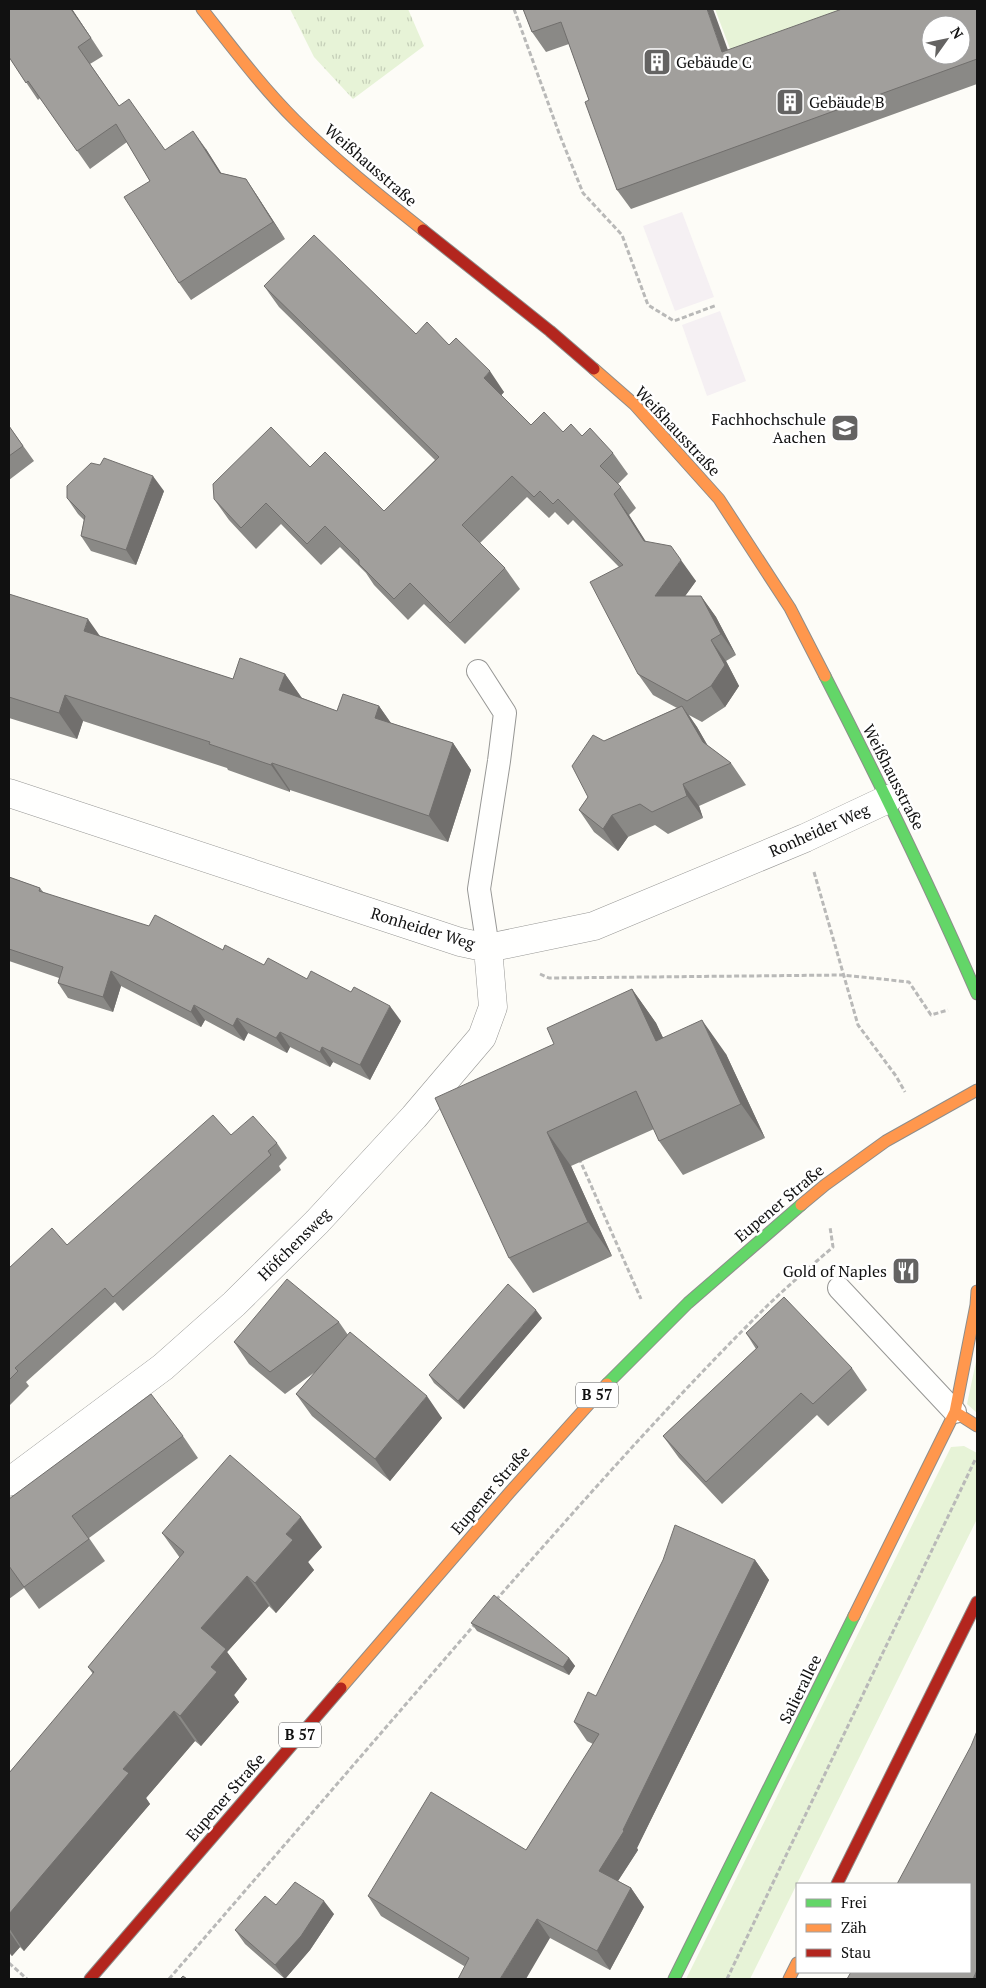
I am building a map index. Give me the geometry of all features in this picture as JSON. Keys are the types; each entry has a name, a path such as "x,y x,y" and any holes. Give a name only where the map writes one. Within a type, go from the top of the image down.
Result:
{"street":[{"name":"Weißhausstraße","path":"202,9 243,62 296,120 359,179 550,331 634,404 719,499 790,608 888,799 935,898 977,994"},
{"name":"Ronheider Weg","path":"9,793 451,938 488,948 594,926 805,838 888,799"},
{"name":"Höfchensweg","path":"9,1482 163,1367 234,1304 317,1222 414,1117 482,1037 492,1007 488,948"},
{"name":"Eupener Straße","path":"90,1979 540,1458 616,1373 688,1303 763,1236 825,1185 886,1140 977,1090"},
{"name":"Salierallee","path":"674,1979 955,1412 976,1305 977,1291"},
{"path":"955,1412 977,1426"},
{"path":"837,1883 977,1602"},
{"path":"789,1979 796,1965"}],"lane":[{"path":"478,672 505,713 479,889 488,948"},
{"path":"840,1288 955,1412"}],"path":[{"path":"514,9 583,193 622,235 648,305 674,321 717,305"},
{"path":"805,838 858,1025 896,1076 920,1121"},
{"path":"488,948 549,978 843,975 909,982 931,1016 950,1010"},
{"path":"577,1154 656,1334"},
{"path":"491,1606 583,1501 692,1384 769,1304 833,1247 825,1185"},
{"path":"727,1979 977,1455"},
{"path":"169,1979 478,1621"},
{"path":"9,1963 28,1979"}],"shaded area":[{"path":"682,212 714,297 675,311 643,226"},
{"path":"720,311 746,381 707,396 682,325"}],"green space":[{"path":"290,9 408,9 424,46 353,99 314,57"},
{"path":"715,9 880,9 735,62"},
{"path":"977,1357 977,1413 967,1404"},
{"path":"964,1446 977,1453 977,1519 750,1979 686,1979 951,1447"}],"building":[{"path":"9,9 71,9 91,38 78,47 119,106 129,99 165,150 193,131 220,173 246,179 273,222 179,283 124,197 150,181 116,124 77,151 9,57"},
{"path":"523,9 707,9 722,52 842,9 977,9 977,59 971,61 971,15 921,15 921,65 961,65 617,190 585,102 589,100 561,22 532,32"},
{"path":"314,235 416,334 427,322 449,345 456,338 490,371 484,378 531,425 544,412 563,432 571,424 582,436 590,428 613,453 600,466 621,487 614,494 644,541 671,546 681,560 655,596 701,596 721,634 711,640 725,665 711,686 687,701 638,674 590,582 623,565 558,499 553,504 540,491 534,497 512,476 462,525 505,568 450,623 410,583 394,599 325,526 307,544 266,503 241,528 214,499 213,484 271,427 310,467 325,452 384,511 439,457 264,286"},
{"path":"9,426 23,446 9,456"},
{"path":"104,458 153,476 126,550 81,536 85,516 67,498 67,486 91,463 100,465"},
{"path":"9,594 88,619 84,631 233,679 240,658 285,674 279,690 337,711 343,694 379,706 375,718 453,743 429,816 65,695 59,713 9,697"},
{"path":"682,706 703,742 731,763 683,784 687,796 652,812 640,804 612,815 603,829 579,810 588,797 572,766 593,735 604,741"},
{"path":"9,877 40,888 39,891 149,926 155,915 223,950 225,945 264,965 268,958 307,979 311,971 351,992 354,987 390,1006 360,1065 322,1047 320,1052 280,1032 276,1038 237,1018 233,1026 194,1005 191,1012 111,971 103,997 58,983 63,967 9,949"},
{"path":"632,989 656,1041 702,1020 741,1104 659,1141 636,1091 547,1132 588,1222 509,1258 435,1098 554,1044 547,1028"},
{"path":"213,1115 231,1135 253,1116 277,1143 268,1151 271,1155 113,1297 105,1288 15,1368 18,1371 9,1380 9,1268 52,1228 67,1245"},
{"path":"287,1279 339,1322 270,1372 234,1342"},
{"path":"508,1284 536,1310 458,1401 429,1375"},
{"path":"784,1297 852,1368 813,1404 801,1393 706,1482 663,1436 758,1347 746,1333"},
{"path":"350,1332 427,1396 375,1459 296,1394"},
{"path":"151,1394 183,1436 72,1516 89,1539 24,1587 9,1566 9,1499"},
{"path":"230,1455 301,1517 286,1534 293,1540 255,1583 247,1576 201,1628 226,1649 211,1667 217,1672 180,1716 174,1711 123,1769 129,1773 9,1914 9,1773 94,1672 88,1667 184,1552 162,1533"},
{"path":"675,1525 755,1560 624,1831 599,1871 631,1888 597,1951 537,1919 500,1979 458,1979 469,1958 368,1896 431,1792 526,1850 599,1734 574,1722 588,1692 596,1696 663,1560"},
{"path":"494,1595 569,1658 563,1667 471,1623"},
{"path":"977,1731 977,1970 973,1979 847,1979 850,1973 971,1973 971,1883 898,1883 971,1746"},
{"path":"295,1882 324,1901 301,1936 275,1965 235,1930 265,1896 276,1905"}],"traffic: fast":[{"path":"825,676 904,834 977,994"},
{"path":"607,1384 688,1303 801,1205"},
{"path":"674,1979 854,1616"}],"traffic: slow":[{"path":"202,9 282,107 341,163 423,230"},
{"path":"594,369 634,404 719,499 790,608 825,676"},
{"path":"801,1205 825,1185 886,1141 977,1090"},
{"path":"854,1616 955,1412 976,1305 977,1291"},
{"path":"341,1688 510,1492 607,1384"},
{"path":"955,1412 977,1426"},
{"path":"789,1979 796,1965"}],"traffic: jam":[{"path":"423,230 550,331 594,369"},
{"path":"837,1883 977,1602"},
{"path":"90,1979 341,1688"}],"place":[{"name":"Gebäude C","path":"657,62"},
{"name":"Gebäude B","path":"790,102"},
{"name":"Fachhochschule Aachen","path":"845,428"},
{"name":"Gold of Naples","path":"906,1271"}]}
